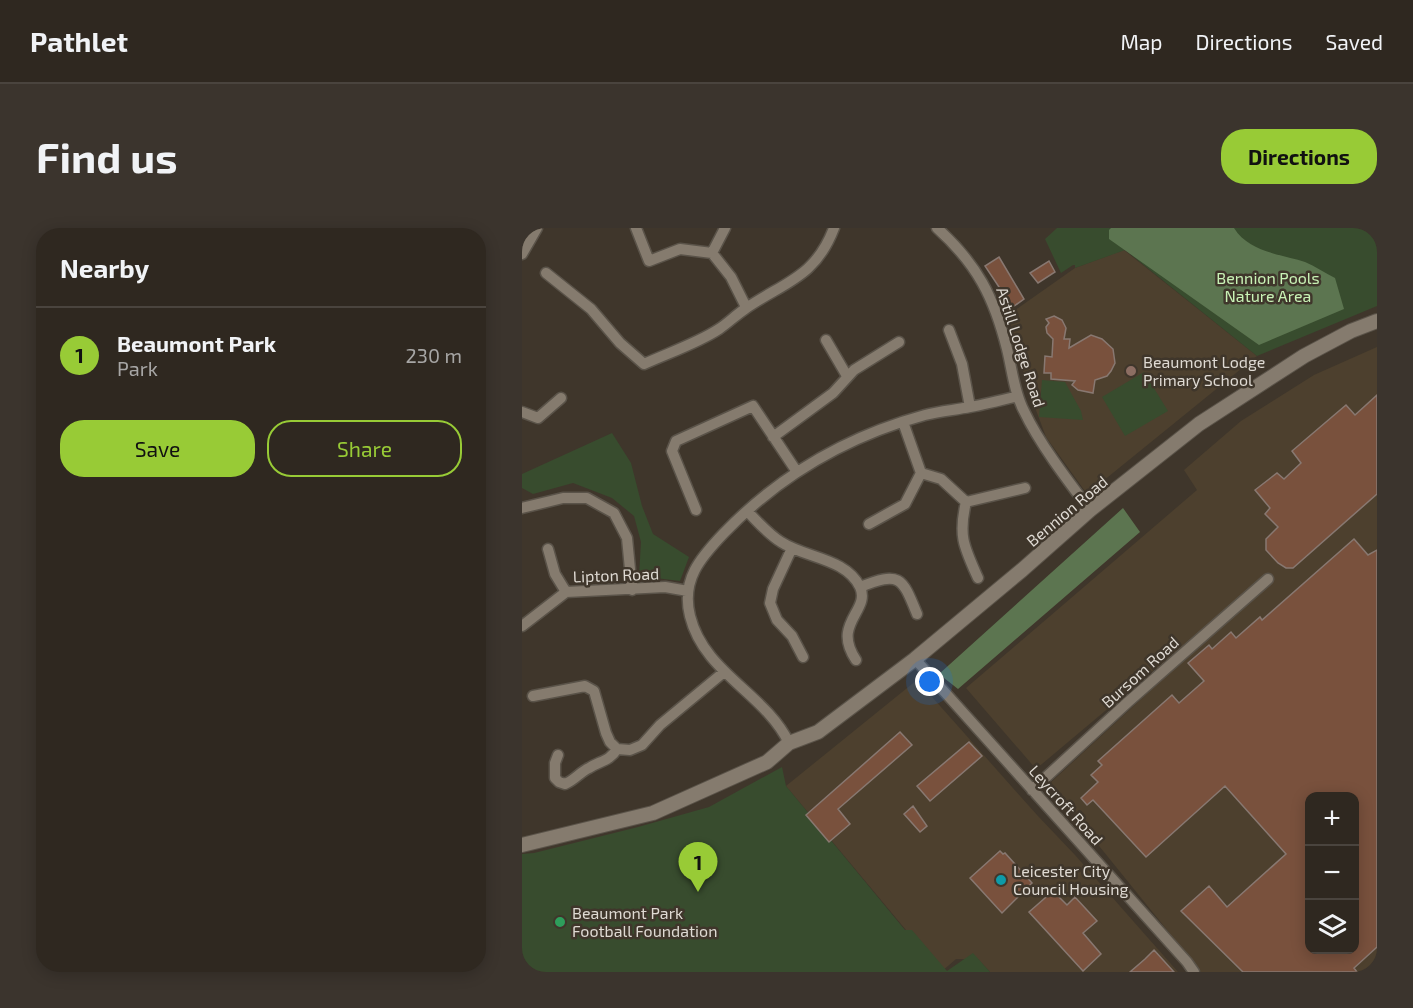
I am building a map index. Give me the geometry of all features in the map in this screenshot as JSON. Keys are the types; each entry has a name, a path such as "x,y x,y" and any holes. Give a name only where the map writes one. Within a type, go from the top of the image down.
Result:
{"street":[{"path":"522,254 537,228"},
{"path":"636,228 649,261 680,249 712,252 731,278 746,307"},
{"path":"712,252 725,228"},
{"path":"546,273 591,309 620,343 644,364 719,329 746,307 792,282 818,259 834,228"},
{"name":"Astill Lodge Road","path":"937,228 958,247 983,281 1002,328 1023,410 1046,448 1090,510"},
{"name":"Bennion Road","path":"789,743 818,732 915,659 1090,510 1199,424 1304,356 1351,331 1377,321"},
{"path":"949,330 962,364 970,407"},
{"path":"826,340 847,376"},
{"path":"773,437 833,393 847,376 899,342"},
{"path":"522,845 653,813 767,762 789,743 784,731 762,706 712,660 699,641 690,617 688,591 693,572 708,550 777,485 854,440 927,415 1018,396"},
{"path":"522,412 538,418 561,398"},
{"path":"696,510 672,451 675,441 753,406 797,472"},
{"path":"869,524 905,504 921,473 903,422"},
{"path":"921,473 941,479 966,502"},
{"path":"966,502 1025,488"},
{"path":"522,508 563,498 587,498 614,513 627,538 632,590"},
{"path":"966,502 962,525 963,546 978,578"},
{"path":"747,511 772,536 792,548 837,566 849,573 860,587 862,599 847,632 850,651 856,660"},
{"path":"792,548 773,589 770,603 777,620 792,636 803,657"},
{"path":"548,549 555,574 566,592"},
{"path":"860,587 888,578 901,582 917,614"},
{"name":"Bursom Road","path":"1032,790 1128,702 1269,579"},
{"name":"Lipton Road","path":"522,626 566,592 665,587 688,591"},
{"name":"Leycroft Road","path":"915,659 1194,972"},
{"path":"533,696 579,686 590,688 594,691 610,742 616,749 630,750 642,745 660,725 724,672"},
{"path":"558,755 555,763 555,778 566,784 590,767 609,759 616,749"}],"shaded area":[{"name":"Beaumont Lodge Primary School","path":"1124,250 1257,356 1087,494 1046,437 1027,386 1008,315 1075,268"},
{"path":"1377,347 1377,972 1201,972 1049,784 1164,678 1155,669 1036,769 966,688 1197,490 1184,470 1241,421 1314,375"},
{"path":"917,680 1178,972 990,972 978,959 956,959 941,972 786,786"}],"green space":[{"name":"Bennion Pools Nature Area","path":"1057,228 1377,228 1377,306 1257,356 1125,250 1075,268 1073,265 1061,273 1045,239"},
{"name":"Bennion Pools Nature Area","path":"1111,228 1234,228 1240,236 1256,247 1305,262 1335,278 1344,309 1259,345 1109,239"},
{"path":"1144,372 1168,411 1125,436 1102,397"},
{"path":"1042,380 1065,382 1081,411 1083,420 1039,417"},
{"path":"612,433 631,463 642,506 653,534 689,557 680,581 639,576 641,542 634,516 612,498 573,483 533,494 522,488 522,474"},
{"path":"1123,508 1140,532 958,689 939,674"},
{"path":"782,767 786,786 905,930 912,930 947,971 973,953 990,972 522,972 522,854 638,827 709,807"}],"building":[{"path":"999,257 1024,299 1010,309 985,266"},
{"path":"1049,261 1055,272 1038,283 1030,273"},
{"path":"1054,316 1062,320 1066,328 1064,339 1070,339 1069,348 1091,335 1102,339 1113,349 1115,363 1107,376 1095,380 1093,393 1078,390 1072,385 1075,381 1051,379 1051,373 1044,373 1045,356 1052,357 1053,339 1047,333 1046,327 1049,323 1046,319"},
{"path":"1377,395 1377,494 1293,568 1286,568 1266,550 1266,539 1278,527 1265,514 1270,508 1255,490 1277,473 1284,479 1301,463 1292,451 1346,405 1355,415"},
{"path":"1354,539 1368,555 1377,550 1377,947 1354,968 1357,972 1243,972 1181,911 1209,886 1227,907 1286,854 1225,786 1146,857 1093,800 1087,805 1081,798 1098,782 1091,775 1102,765 1098,761 1172,695 1179,703 1204,681 1188,663 1209,645 1212,649 1231,632 1236,638 1260,617 1262,620"},
{"path":"900,732 912,745 838,809 850,824 829,842 806,815"},
{"path":"969,742 982,756 930,801 917,786"},
{"path":"913,806 927,826 920,832 904,814"},
{"name":"Leicester City Council Housing","path":"1000,851 1005,853 1032,883 1002,913 970,878"},
{"path":"1053,891 1067,905 1075,897 1097,921 1083,933 1101,954 1083,971 1029,912"},
{"path":"1154,950 1174,972 1130,972 1145,959"}],"place":[{"name":"Beaumont Lodge Primary School","path":"1131,371"},
{"name":"Leicester City Council Housing","path":"1001,880"},
{"name":"Beaumont Park","path":"698,892"},
{"name":"Beaumont Park Football Foundation","path":"560,922"}]}
